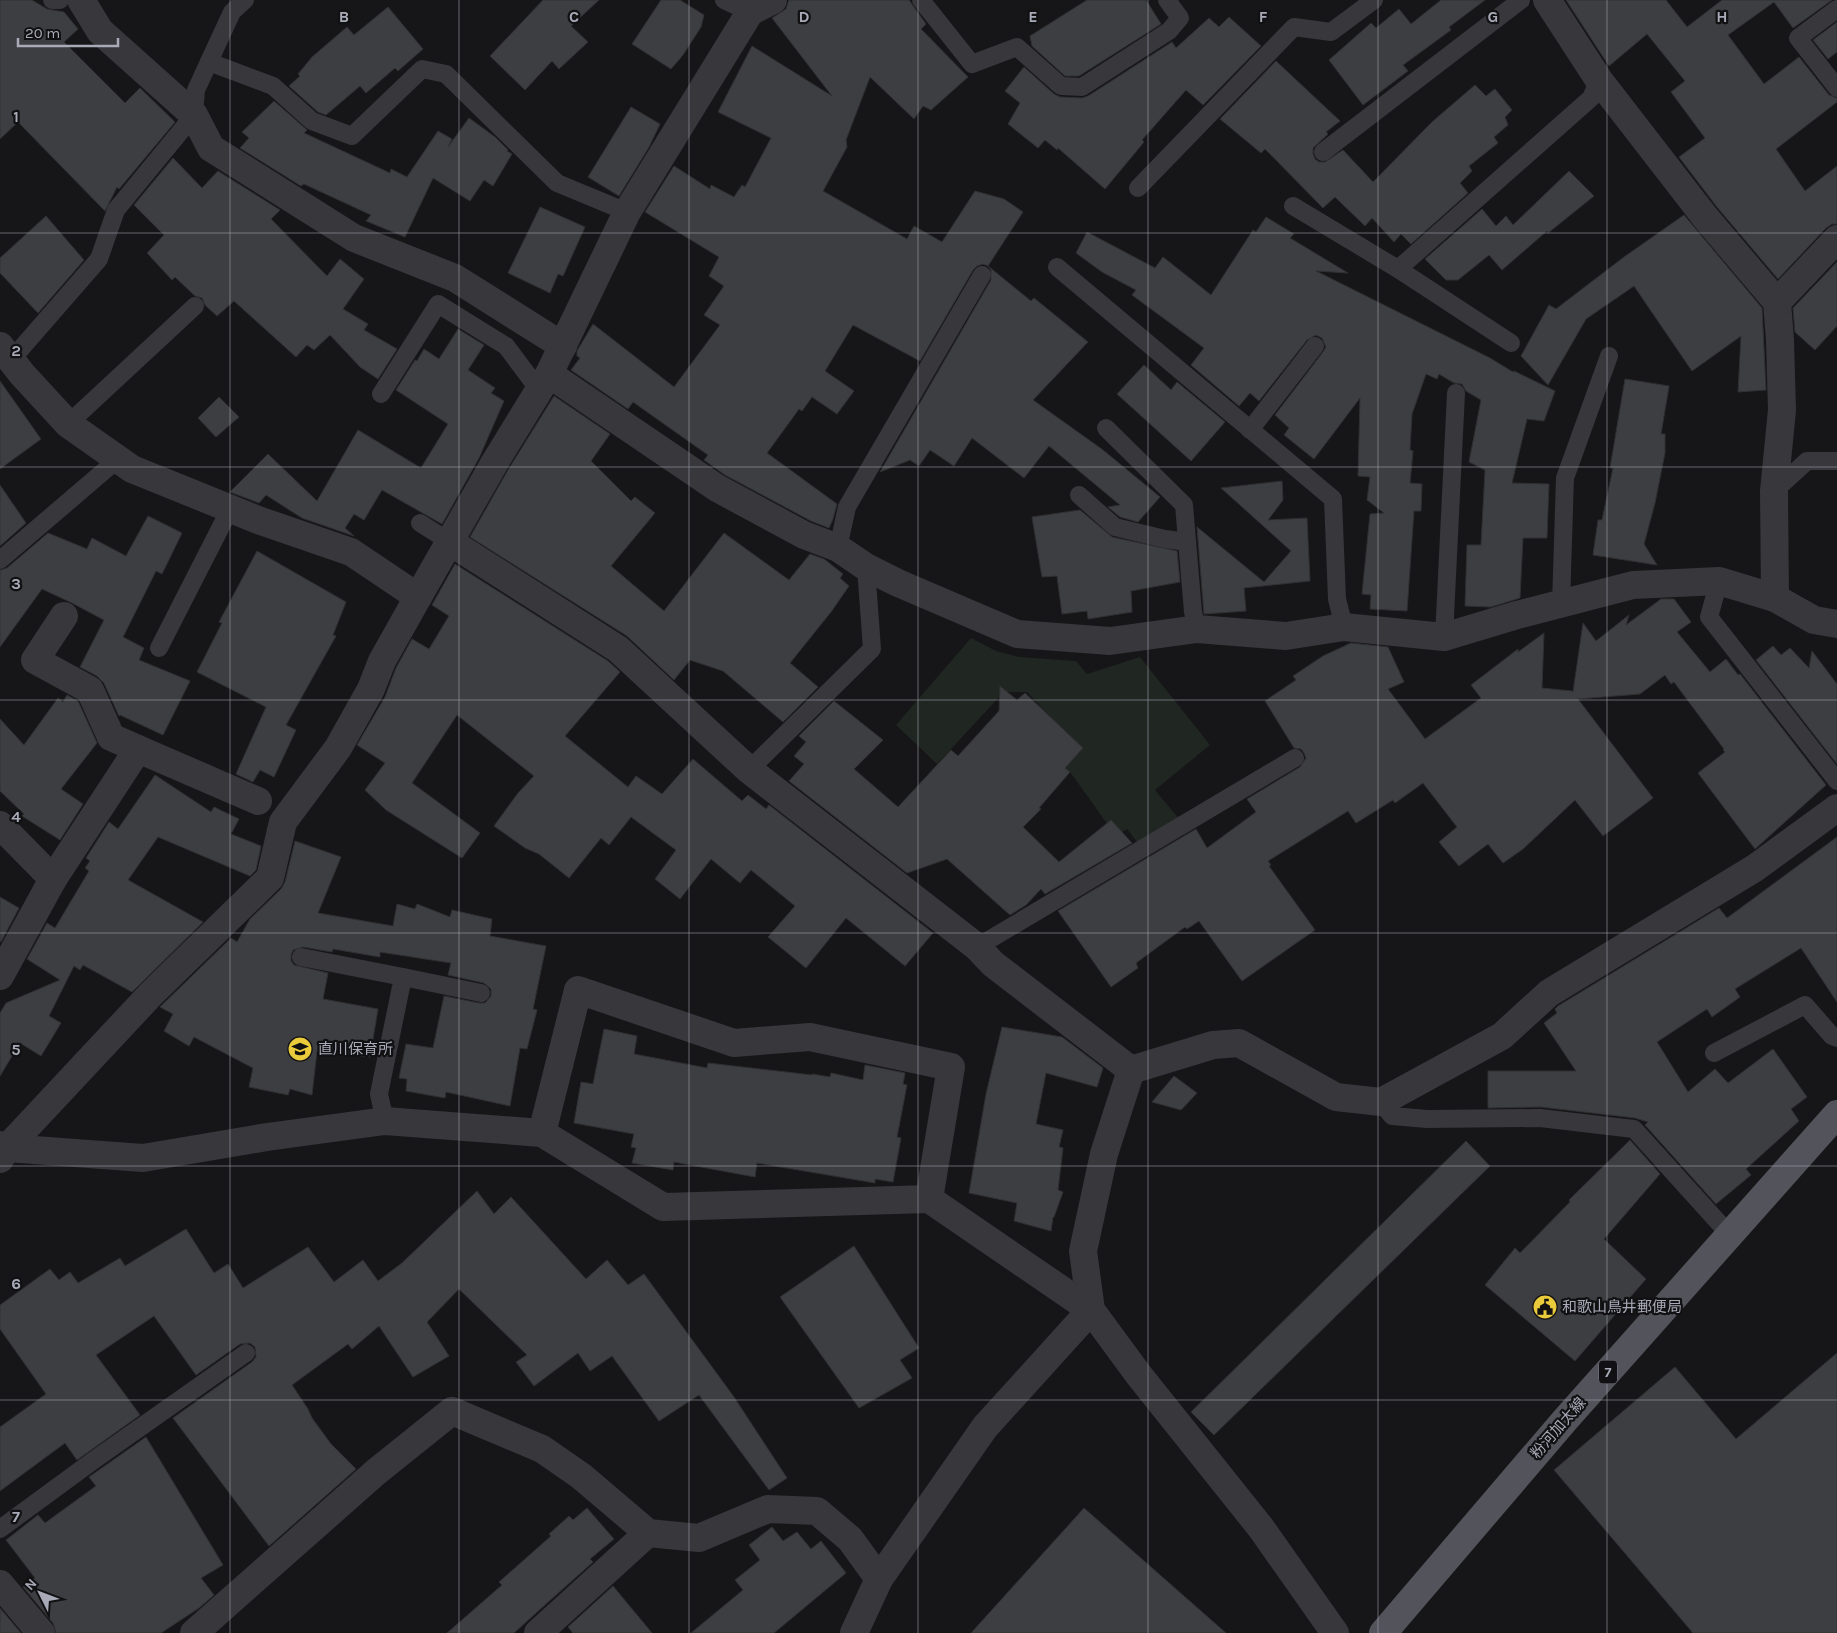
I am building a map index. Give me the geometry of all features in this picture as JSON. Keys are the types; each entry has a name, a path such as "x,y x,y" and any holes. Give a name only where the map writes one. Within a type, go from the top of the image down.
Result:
{"main road":[{"name":"粉河加太線","path":"1383,1633 1565,1420 1837,1114"}],"street":[{"path":"81,0 100,31 194,115 211,148 354,238 455,278 563,346"},
{"path":"1547,0 1599,80 1706,217 1777,302 1782,410 1774,491 1776,598"},
{"path":"2,1151 151,994 270,878 283,822 338,748 371,689 382,661 418,597 495,462 544,382 627,212 762,6"},
{"path":"1777,302 1837,239"},
{"path":"6,353 22,374 68,424 132,469 230,509 351,552 418,597"},
{"path":"544,382 717,488 804,535 838,548 866,567 898,583 1016,634 1110,641 1197,629 1286,636 1344,627 1444,637 1632,586 1719,581 1776,598 1814,620 1837,624"},
{"path":"450,542 618,649 749,770 977,947 993,964 1131,1070"},
{"path":"64,616 35,660 90,690 111,737 258,801"},
{"path":"0,976 53,879 138,749"},
{"path":"1131,1070 1213,1045 1239,1043 1336,1097 1381,1102 1502,1036 1549,993 1755,868 1837,808"},
{"path":"0,824 53,879"},
{"path":"542,1133 578,990 734,1043 810,1038 951,1067 929,1199"},
{"path":"854,1633 879,1579 985,1427 1091,1310 1083,1251 1104,1154 1131,1070"},
{"path":"2,1151 143,1158 267,1137 385,1121 542,1133 663,1207 929,1199 1091,1310 1138,1374 1261,1528 1335,1633"},
{"path":"194,1633 376,1472 452,1412 542,1449 581,1476 648,1533 699,1538 768,1509 817,1511 850,1539 879,1579"},
{"path":"538,1633 648,1533"},
{"path":"0,1584 41,1633"}],"lane":[{"path":"52,0 60,0"},
{"path":"6,353 99,259 116,210 194,115 196,90 232,12 245,0"},
{"path":"724,0 762,6"},
{"path":"921,0 972,64 1017,47 1061,86 1082,87 1169,30 1180,18 1167,0"},
{"path":"1138,188 1294,27 1331,32 1374,0"},
{"path":"1323,152 1522,0"},
{"path":"1837,9 1798,38 1837,88"},
{"path":"209,62 273,86 312,121 352,136 422,69 446,74 556,183 627,212"},
{"path":"1398,269 1591,98 1599,80"},
{"path":"1293,206 1398,269 1511,344"},
{"path":"1057,268 1333,499 1337,599 1344,627"},
{"path":"838,548 847,507 982,275"},
{"path":"381,394 438,304 506,346 544,382"},
{"path":"68,424 195,306"},
{"path":"1250,430 1314,346"},
{"path":"1561,604 1565,478 1610,356"},
{"path":"1444,637 1456,393"},
{"path":"1106,428 1184,505 1193,612 1197,629"},
{"path":"0,560 118,459"},
{"path":"1774,491 1807,460 1837,461"},
{"path":"1079,495 1115,527 1165,539 1187,542"},
{"path":"159,648 230,509"},
{"path":"420,523 450,542"},
{"path":"749,770 872,649 866,567"},
{"path":"1719,581 1710,617 1837,781"},
{"path":"977,947 1295,758"},
{"path":"301,957 481,992"},
{"path":"385,1121 379,1094 403,977"},
{"path":"1714,1053 1805,1005 1832,1036 1837,1038"},
{"path":"1381,1102 1392,1116 1427,1119 1540,1118 1634,1129 1729,1234"},
{"path":"0,1529 246,1353"}],"shaded area":[{"path":"971,638 996,651 1019,657 1076,661 1087,674 1140,657 1210,745 1155,790 1180,820 1137,842 1127,829 1116,836 1064,766 1079,748 1027,692 1004,692 937,764 896,725"}],"building":[{"path":"0,0 32,0 47,9 64,12 78,29 64,42 125,103 140,88 175,122 119,189 117,187 105,211 18,122 0,139"},
{"path":"543,0 599,0 571,26 588,42 559,69 552,61 525,90 490,56"},
{"path":"661,0 680,0 704,15 701,27 683,55 671,69 632,44"},
{"path":"789,0 909,0 926,24 921,29 968,77 931,110 923,106 914,119 870,77 846,140 847,147 823,191 907,239 914,226 942,242 975,191 1004,199 1023,212 988,266 983,264 973,270 920,361 853,325 825,371 854,391 837,414 812,397 802,411 799,409 767,453 837,504 829,528 811,521 725,475 704,460 708,455 633,402 628,409 571,370 580,358 577,356 577,351 593,324 674,387 720,325 704,315 724,286 709,276 719,257 645,212 674,166 710,189 711,185 734,197 742,185 745,187 771,138 718,112 752,46 832,96 772,18 786,9"},
{"path":"1087,0 1146,0 1161,24 1079,76 1065,76 1032,46 1030,36"},
{"path":"1441,0 1485,0 1449,27 1451,30 1403,65 1408,71 1363,105 1329,60 1371,23 1376,28 1399,9 1411,24"},
{"path":"1566,0 1666,0 1687,27 1722,0 1832,0 1793,28 1774,2 1728,35 1764,84 1799,57 1829,95 1837,98 1837,102 1776,149 1805,191 1837,166 1837,224 1832,224 1826,228 1778,279 1717,207 1679,157 1705,138 1671,92 1685,81 1647,34 1609,66"},
{"path":"388,7 423,49 398,71 395,68 366,93 360,86 326,115 318,112 289,86 300,76 298,74 312,57 347,27 354,35"},
{"path":"1229,17 1261,46 1203,105 1186,90 1142,140 1144,142 1105,189 1058,148 1057,150 1045,140 1038,148 1008,124 1020,103 1005,91 1024,67 1054,94 1060,97 1082,98 1172,42 1176,48 1209,18 1219,27"},
{"path":"1837,22 1837,52 1828,59 1813,40"},
{"path":"1276,61 1340,121 1326,132 1328,134 1313,148 1315,159 1319,162 1325,162 1343,150 1373,182 1432,122 1475,85 1486,96 1495,89 1512,110 1505,117 1508,125 1494,137 1498,143 1469,166 1472,171 1460,183 1468,193 1411,244 1401,234 1394,242 1372,218 1365,226 1335,197 1323,208 1265,149 1261,153 1220,119"},
{"path":"274,101 307,130 304,133 390,173 391,169 407,177 438,131 452,139 448,147 469,118 495,137 512,154 493,186 484,180 470,201 433,178 405,237 366,221 371,215 304,184 301,186 240,148 249,138 242,132"},
{"path":"631,107 660,124 649,147 619,196 588,177"},
{"path":"173,158 202,188 218,171 280,210 271,219 327,276 340,259 364,279 343,309 368,324 364,330 397,349 378,379 360,367 330,335 314,350 307,345 296,357 234,301 217,316 205,305 202,298 195,296 175,277 172,280 147,253 164,235 134,205"},
{"path":"1569,171 1594,196 1548,233 1547,231 1502,270 1489,255 1458,280 1446,280 1425,259 1482,209 1496,226 1506,216 1513,225"},
{"path":"540,207 585,227 563,276 558,274 550,293 508,273"},
{"path":"1684,215 1762,308 1766,390 1738,392 1741,336 1692,371 1634,286 1586,319 1548,385 1521,356 1549,305 1556,309 1624,257"},
{"path":"46,216 84,260 38,313 0,273 0,258"},
{"path":"1266,217 1294,234 1290,238 1348,273 1316,271 1490,358 1513,372 1555,391 1544,421 1527,419 1512,483 1549,484 1547,538 1523,538 1520,598 1491,607 1465,606 1467,545 1481,545 1485,470 1469,462 1481,400 1466,391 1462,384 1454,383 1439,374 1437,379 1426,374 1412,414 1410,450 1413,451 1410,483 1422,484 1421,511 1414,511 1407,611 1370,609 1371,595 1362,594 1370,514 1384,513 1367,500 1370,477 1358,476 1360,398 1314,459 1284,435 1289,428 1275,415 1323,352 1326,347 1322,338 1316,335 1307,340 1259,401 1250,393 1239,406 1191,365 1204,348 1132,295 1136,290 1102,272 1076,253 1087,232 1155,268 1163,257 1211,295 1253,230 1256,232"},
{"path":"1837,262 1837,326 1815,350 1795,332 1793,308"},
{"path":"988,266 1031,301 1034,298 1088,342 1033,400 1103,450 1160,497 1138,522 1120,517 1108,507 1120,505 1049,446 1024,478 972,438 954,466 930,450 919,466 910,460 880,472 991,280 991,270"},
{"path":"458,329 484,345 468,370 495,388 491,393 504,401 479,458 442,524 382,490 364,520 354,514 345,528 354,536 302,518 266,495 259,503 230,492 268,454 317,501 358,430 421,468 448,424 396,390 424,349 439,359"},
{"path":"1144,365 1171,390 1177,382 1225,422 1191,461 1117,394"},
{"path":"1625,379 1669,386 1661,434 1665,434 1665,453 1644,544 1657,565 1593,555 1598,520 1602,520 1613,468 1610,468"},
{"path":"0,381 41,439 0,469"},
{"path":"554,396 610,434 591,461 631,501 635,497 655,513 611,566 664,611 724,533 789,580 810,554 824,559 843,574 840,578 849,586 831,612 790,663 818,687 783,722 723,671 690,660 674,680 627,636 470,537 508,470"},
{"path":"219,397 239,417 216,437 198,418"},
{"path":"1282,481 1283,500 1268,520 1307,518 1310,581 1244,588 1246,611 1204,614 1197,527 1264,582 1291,551 1221,488"},
{"path":"0,485 26,523 0,546"},
{"path":"1080,510 1112,537 1177,551 1180,582 1131,591 1132,612 1088,619 1087,611 1062,614 1057,576 1042,577 1032,517"},
{"path":"148,516 182,533 162,574 156,571 123,637 144,648 139,660 190,681 163,735 119,716 104,683 97,676 80,667 104,620 42,589 0,647 0,570 7,568 48,533 87,549 92,538 126,556"},
{"path":"257,551 346,602 333,635 336,636 286,725 296,730 274,777 260,770 253,782 236,774 266,707 197,672 222,623 219,622"},
{"path":"455,564 608,661 620,672 565,736 628,787 636,776 662,794 693,759 742,801 748,795 766,809 769,805 933,933 905,966 846,918 806,968 768,937 795,906 751,870 740,883 711,859 680,899 655,879 676,850 631,817 609,845 601,838 569,878 539,854 525,848 494,826 518,793 534,776 457,715 412,783 480,833 462,858 386,810 365,790 385,763 357,745 385,697 396,668 412,639 429,649 449,616 432,605"},
{"path":"1661,599 1674,599 1691,622 1677,632 1710,672 1726,659 1738,675 1740,674 1826,785 1755,849 1698,773 1725,752 1724,749 1674,682 1671,684 1665,675 1640,694 1578,699 1653,798 1603,836 1575,800 1523,849 1503,863 1488,844 1459,866 1439,842 1457,827 1423,783 1395,803 1393,800 1356,823 1348,811 1268,861 1271,865 1269,866 1315,930 1242,981 1199,921 1187,929 1185,927 1136,963 1138,968 1111,987 1058,911 1196,829 1207,848 1256,812 1247,799 1300,767 1306,758 1301,749 1294,748 1265,701 1296,680 1293,676 1323,656 1351,643 1388,647 1404,682 1388,689 1425,739 1481,698 1471,685 1518,649 1518,652 1544,633 1542,688 1573,692 1583,623 1596,641 1629,615 1626,625"},
{"path":"1773,646 1781,655 1790,648 1809,668 1812,651 1837,684 1837,764 1756,660"},
{"path":"1000,686 1017,700 1025,693 1083,748 1065,768 1070,772 1039,808 1041,809 1023,827 1059,862 1111,820 1132,843 1045,894 1041,889 1026,905 1010,915 947,859 907,873 789,781 804,764 794,756 806,742 799,736 834,701 883,740 854,769 898,807 951,750 958,756 999,711"},
{"path":"67,695 78,701 97,743 61,789 83,804 60,840 22,816 24,814 0,791 0,719 24,745 58,698 63,702"},
{"path":"155,775 211,812 214,807 239,819 231,834 261,846 256,870 250,876 158,837 128,880 203,922 132,992 83,965 80,970 74,966 49,1016 61,1023 41,1056 20,1043 0,1076 0,1013 6,1003 60,980 27,959 47,923 55,928 89,871 85,868 90,861 86,858 109,822 118,829"},
{"path":"1837,837 1837,1002 1801,948 1735,989 1740,997 1712,1017 1707,1009 1657,1042 1688,1092 1715,1069 1728,1083 1773,1049 1807,1097 1791,1109 1799,1121 1746,1169 1751,1175 1716,1204 1645,1125 1648,1122 1635,1118 1541,1107 1488,1108 1488,1071 1576,1071 1544,1023 1557,1013 1555,1009 1558,1006 1719,908 1727,918"},
{"path":"295,841 341,857 318,913 393,926 397,904 415,909 417,904 450,917 452,910 492,919 490,936 546,946 533,1009 537,1010 527,1049 520,1048 510,1106 446,1092 445,1098 406,1091 407,1079 399,1078 406,1044 433,1048 444,996 485,1003 491,996 491,989 484,983 448,975 451,963 380,952 380,957 333,949 332,952 303,947 293,950 291,961 294,965 328,973 323,999 378,1009 370,1057 317,1051 312,1095 290,1089 288,1095 249,1087 253,1068 194,1037 189,1046 164,1031 173,1014 160,1007 231,938 237,942 250,919 281,889 285,882"},
{"path":"0,897 19,908 1,942 0,941"},
{"path":"1002,1027 1062,1037 1103,1068 1097,1087 1046,1073 1036,1124 1063,1130 1059,1147 1063,1148 1058,1190 1063,1192 1053,1217 1051,1231 1014,1221 1017,1203 969,1193 986,1094"},
{"path":"604,1029 637,1036 634,1054 707,1068 708,1063 830,1077 831,1073 863,1080 865,1065 905,1073 903,1084 907,1085 897,1137 901,1138 893,1182 875,1179 875,1183 757,1163 755,1177 674,1162 673,1170 632,1163 636,1148 631,1147 634,1134 574,1123 581,1082 593,1084"},
{"path":"1174,1076 1197,1093 1181,1110 1152,1102"},
{"path":"1630,1140 1660,1174 1604,1239 1646,1279 1575,1361 1485,1285 1515,1248 1520,1253 1570,1202 1569,1200"},
{"path":"1466,1141 1490,1166 1214,1435 1191,1412"},
{"path":"477,1191 494,1214 511,1197 586,1279 607,1260 628,1285 644,1274 734,1397 787,1478 769,1490 699,1395 659,1421 612,1356 590,1371 578,1353 534,1386 516,1362 527,1355 459,1289 427,1322 449,1356 413,1377 379,1326 352,1349 348,1344 292,1385 312,1418 331,1444 356,1469 269,1546 173,1418 252,1362 256,1357 255,1347 250,1343 240,1344 196,1375 154,1316 96,1355 140,1415 77,1460 65,1443 0,1491 0,1427 46,1394 0,1329 0,1305 50,1269 59,1280 70,1272 78,1283 120,1258 125,1266 186,1229 214,1273 228,1264 243,1288 308,1247 334,1282 363,1260 378,1281 402,1263"},
{"path":"854,1246 919,1348 900,1360 912,1378 859,1408 780,1297"},
{"path":"1837,1353 1837,1633 1693,1633 1554,1470 1675,1367 1736,1439"},
{"path":"146,1437 223,1565 201,1578 214,1595 199,1608 161,1633 56,1633 53,1623 23,1587 35,1578 6,1540 38,1515 45,1523 96,1486 89,1477"},
{"path":"587,1508 614,1539 590,1559 593,1562 514,1633 447,1633 502,1585 499,1582 551,1536 549,1534 569,1516 573,1520"},
{"path":"1084,1508 1226,1633 971,1633"},
{"path":"772,1527 783,1541 797,1532 811,1549 821,1541 846,1573 774,1633 691,1633 743,1590 735,1580 760,1560 749,1545"},
{"path":"613,1586 652,1633 573,1633 568,1627"},
{"path":"0,1608 21,1633 0,1633"}],"place":[{"name":"直川保育所","path":"300,1049"},
{"name":"和歌山鳥井郵便局","path":"1545,1307"}]}
